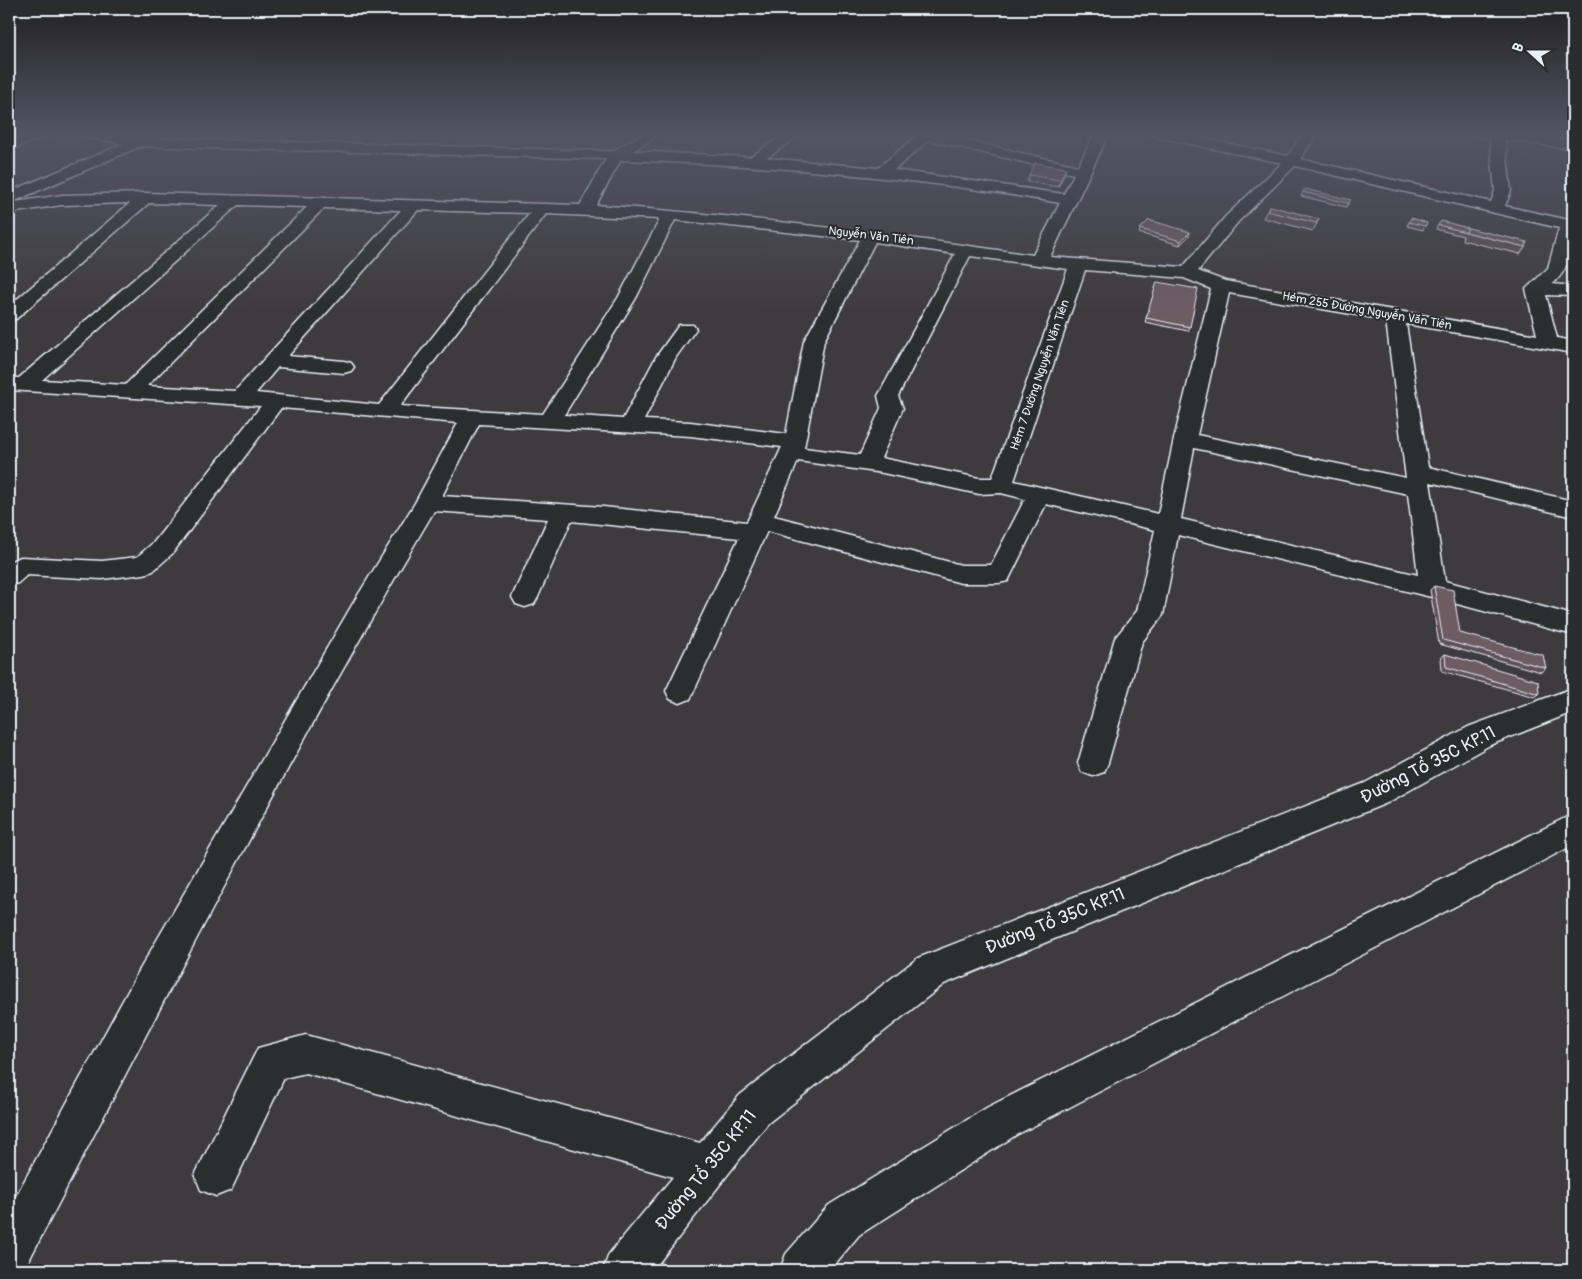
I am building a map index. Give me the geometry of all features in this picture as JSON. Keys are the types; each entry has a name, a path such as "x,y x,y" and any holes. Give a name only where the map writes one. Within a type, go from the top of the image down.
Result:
{"street":[{"path":"9,198 21,193"},
{"path":"584,210 594,193"},
{"path":"1025,193 1070,200"},
{"path":"1039,261 1074,193"},
{"path":"1187,273 1230,221 1260,193"},
{"path":"1431,193 1570,225 1558,268 1547,281 1535,289"},
{"path":"1496,208 1502,193"},
{"path":"9,315 145,198"},
{"name":"Nguyễn Văn Tiên","path":"9,208 62,200 145,198 670,214 870,236 1039,261 1187,273"},
{"path":"16,385 234,201"},
{"path":"129,392 320,203"},
{"path":"240,398 413,206"},
{"path":"385,412 540,209"},
{"path":"549,422 627,298 670,214"},
{"path":"680,691 794,447 814,341 870,236"},
{"path":"866,464 892,408 888,396 965,250"},
{"name":"Hẻm 7 Đường Nguyễn Văn Tiên","path":"1001,485 1078,265"},
{"name":"Hẻm 255 Đường Nguyễn Văn Tiên","path":"1187,273 1221,286 1573,347"},
{"path":"1093,763 1129,638 1150,615 1185,439 1221,286"},
{"path":"1535,289 1573,291"},
{"path":"1535,289 1548,342 1573,360"},
{"path":"1394,315 1416,480 1433,588"},
{"path":"630,426 666,357 686,330"},
{"path":"273,361 344,367"},
{"path":"16,385 240,398 385,412 690,429 794,447 866,464 979,486 1001,485 1433,588 1573,625"},
{"path":"9,576 21,566 102,570 144,565 163,548 276,401"},
{"path":"9,1252 152,984 364,607 427,503 472,417"},
{"path":"1185,439 1573,509"},
{"path":"427,503 757,526 961,574 999,574 1040,494"},
{"path":"525,597 563,512"},
{"name":"Đường Tổ 35C KP.11","path":"625,1270 754,1109 931,971 1376,793 1479,736 1573,700"},
{"path":"802,1270 844,1220 1002,1121 1573,829"},
{"path":"216,1175 272,1062 306,1054 708,1166"}],"building":[{"path":"1306,193 1320,193 1351,200 1348,203"},
{"path":"1270,206 1319,219 1316,223 1267,211"},
{"path":"1411,218 1427,223 1425,226 1409,222"},
{"path":"1149,220 1190,232 1181,241 1140,229"},
{"path":"1441,221 1468,228 1466,232 1438,225"},
{"path":"1468,228 1527,242 1525,247 1466,232"},
{"path":"1157,282 1198,289 1190,327 1146,318"},
{"path":"1434,586 1453,590 1460,633 1543,655 1546,668 1443,640"},
{"path":"1445,654 1538,681 1539,694 1446,667"}]}
